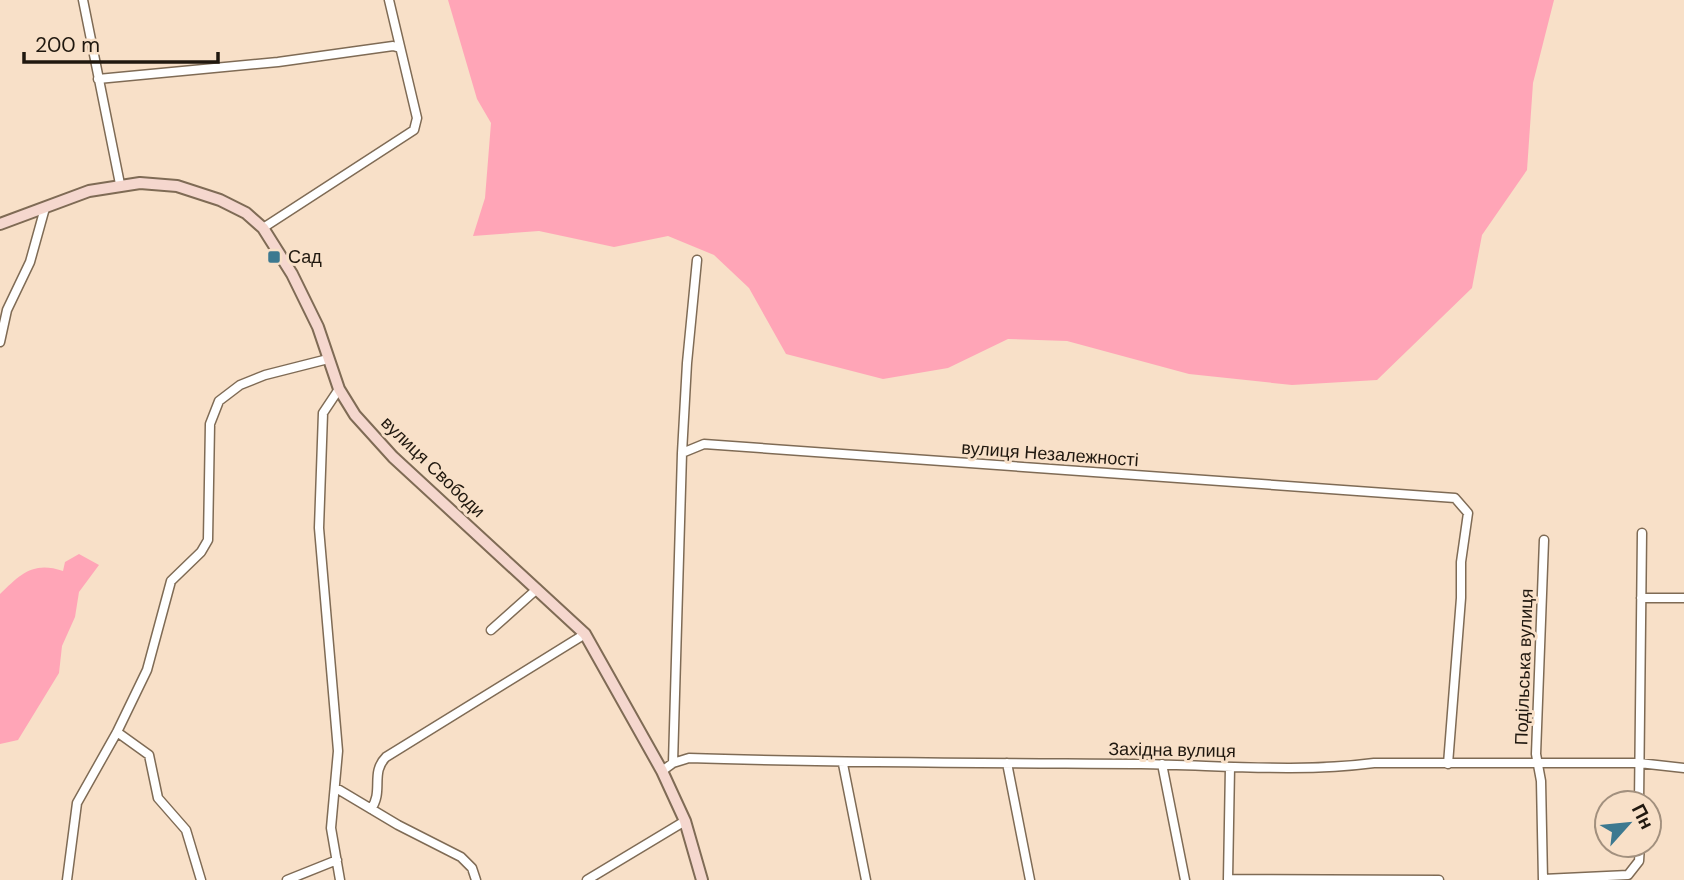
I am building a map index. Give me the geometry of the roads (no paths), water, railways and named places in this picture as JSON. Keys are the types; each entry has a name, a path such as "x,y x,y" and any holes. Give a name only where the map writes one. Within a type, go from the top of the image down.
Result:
{"street":[{"path":"83,0 120,184"},
{"path":"390,0 400,48"},
{"path":"98,79 278,62 393,46 400,48 404,52 417,118 414,130 263,228"},
{"name":"вулиця Свободи","path":"0,224 89,191 120,184 177,186 220,200 246,213 263,228 292,274 318,327 339,389 355,415 393,457 585,634 662,771 685,821 702,880"},
{"path":"0,342 7,310 30,262 45,208"},
{"path":"673,764 682,453 687,352 697,260"},
{"path":"67,880 77,803 117,732 147,670 171,581 201,552 208,540 210,424 219,401 240,385 265,374 328,359"},
{"path":"339,389 323,414 319,528 338,751 331,828 340,880"},
{"name":"вулиця Незалежності","path":"682,453 704,444 1455,498 1468,513 1461,562 1461,598 1448,764"},
{"path":"1639,789 1642,533"},
{"name":"Подільська вулиця","path":"1544,540 1537,765 1541,781 1543,879 1628,875 1639,859"},
{"path":"491,630 537,589"},
{"path":"1641,598 1684,598"},
{"path":"371,809 379,791 376,775 378,765 386,757 585,634"},
{"path":"117,732 149,755 158,798 186,830 201,880"},
{"name":"Західна вулиця","path":"662,771 689,758 843,764 1162,764 1230,767 1639,763 1684,768"},
{"path":"1007,763 1030,880"},
{"path":"843,764 866,880"},
{"path":"1162,764 1185,880"},
{"path":"1230,767 1228,879 1439,880"},
{"path":"336,788 461,857 472,868 477,880"},
{"path":"587,880 685,821"},
{"path":"287,880 337,860"}],"place":[{"name":"Сад","path":"274,257"}]}
